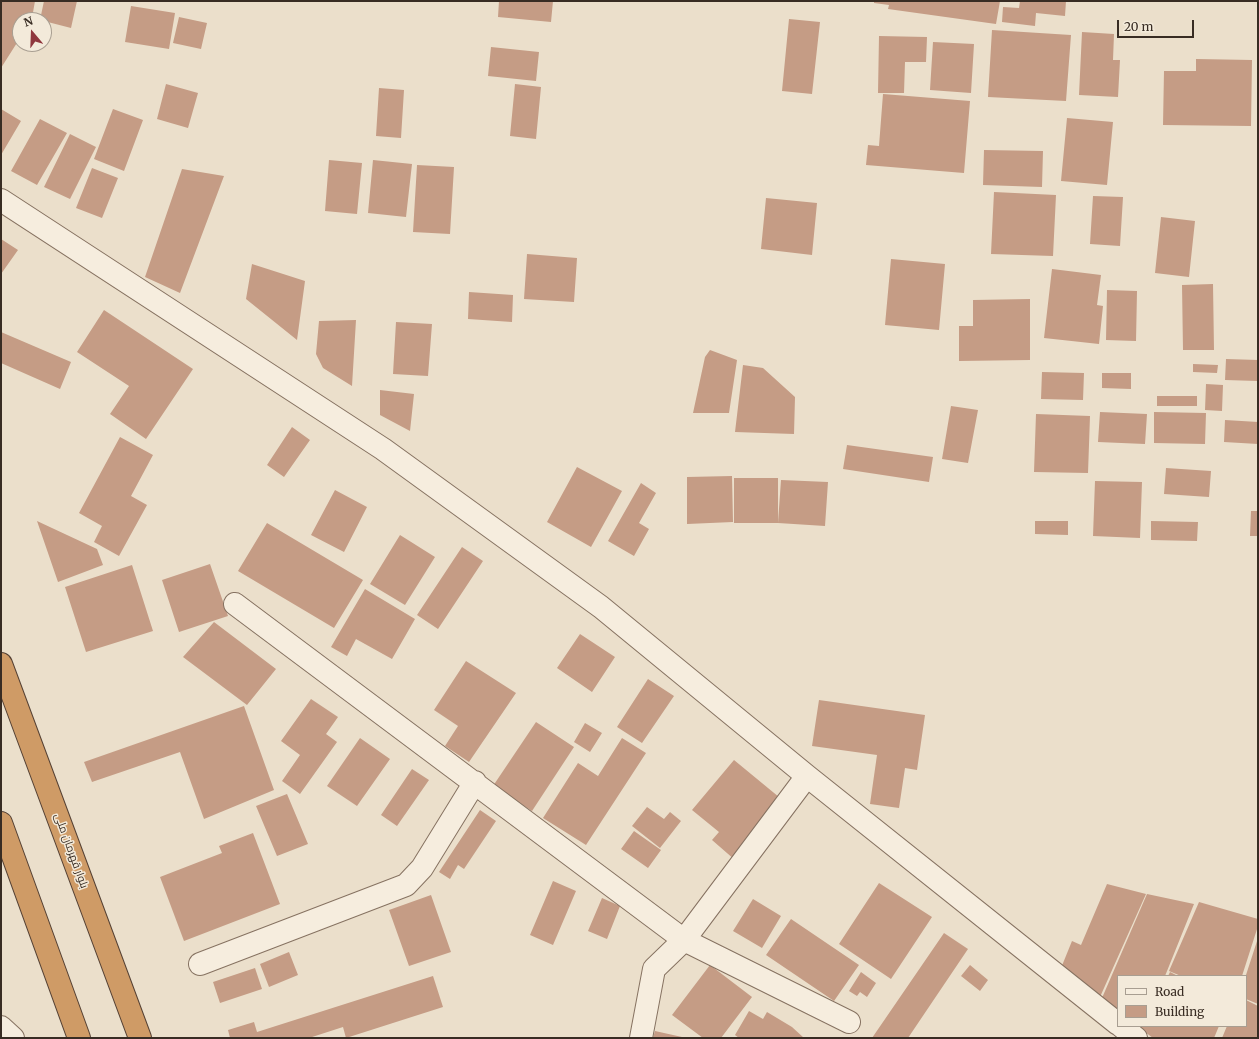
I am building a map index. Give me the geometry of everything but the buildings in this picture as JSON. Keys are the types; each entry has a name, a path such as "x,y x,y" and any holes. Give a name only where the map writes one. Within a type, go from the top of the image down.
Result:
{"highway":[{"name":"بلوار قهرمان ملی","path":"1,664 140,1038"},
{"path":"1,823 79,1038"}],"street":[{"path":"1,200 383,449 601,607 807,776 1117,1022"},
{"path":"235,604 475,782 684,940 849,1022"},
{"path":"641,1038 654,969 684,940 807,776"},
{"path":"200,964 406,884 422,868 475,782"},
{"path":"1111,1038 1117,1025"},
{"path":"1,1027 13,1038"},
{"path":"1122,1027 1136,1038"}]}
